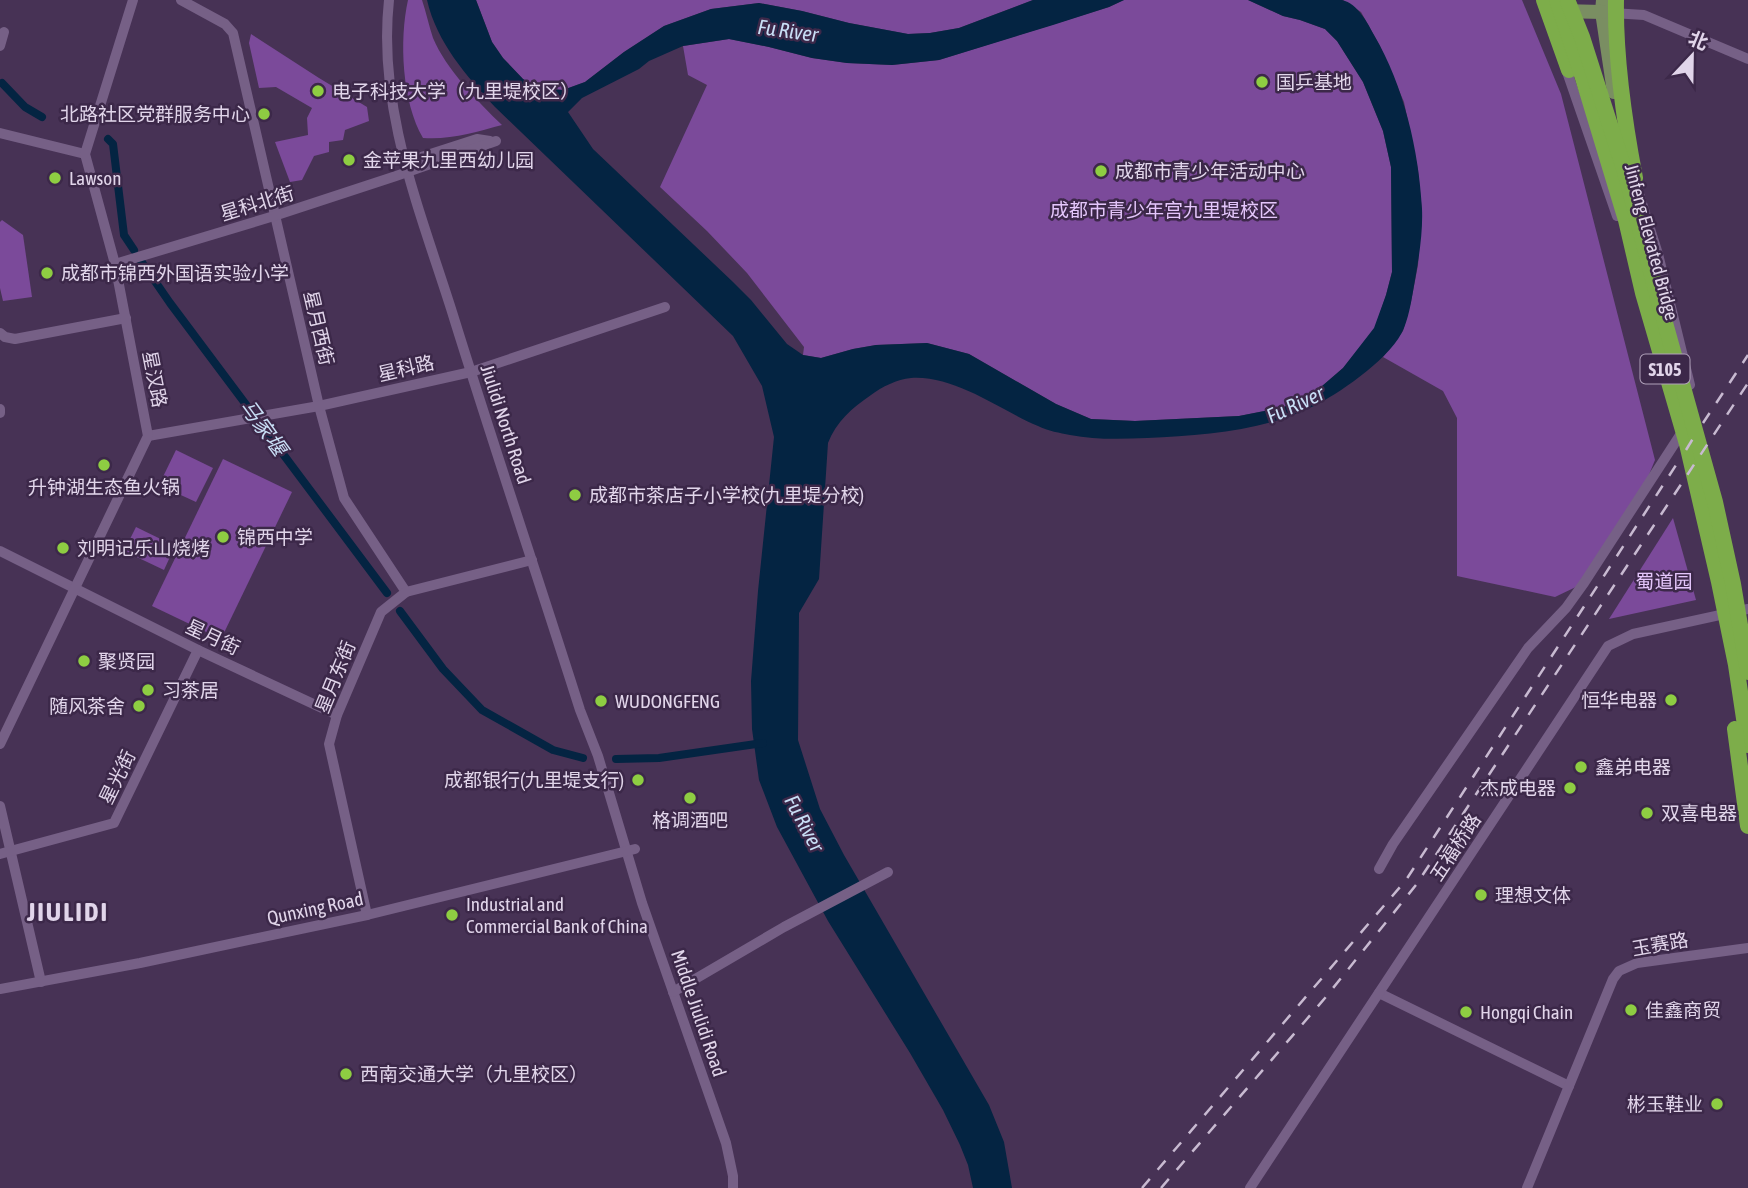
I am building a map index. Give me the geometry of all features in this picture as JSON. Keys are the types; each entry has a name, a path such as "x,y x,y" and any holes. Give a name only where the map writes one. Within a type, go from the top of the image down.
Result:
{"highway":[{"path":"1616,0 1622,95 1657,294"},
{"name":"Jinfeng Elevated Bridge","path":"1560,3 1582,37 1626,175 1715,502 1748,672"},
{"name":"Jinfeng Elevated Bridge","path":"1560,3 1626,220 1683,446 1699,495 1736,665 1748,745"},
{"path":"1699,495 1727,667 1748,825"},
{"path":"1715,502 1727,519 1742,573 1746,611"}],"main road":[{"path":"1560,3 1603,6 1620,132"},
{"path":"1696,408 1746,611 1748,650"},
{"path":"1724,614 1748,772"}],"street":[{"path":"0,133 85,153 133,0"},
{"name":"星月西街","path":"181,0 225,24 233,33 319,406 344,498 406,592"},
{"name":"Jiulidi North Road","path":"389,0 388,67 394,117 408,171 580,710 631,850"},
{"path":"1379,869 1393,844 1528,648 1566,608 1683,446 1696,408 1658,254 1620,132 1586,53 1560,3"},
{"path":"1603,6 1644,15 1748,59"},
{"path":"0,46 4,32"},
{"name":"星科北街","path":"116,264 274,216 417,168 496,141 477,139 415,159 408,171"},
{"name":"星汉路","path":"0,744 148,436 116,264 85,153"},
{"name":"星科路","path":"148,436 319,406 471,372 665,307"},
{"path":"2,337 15,339 126,318"},
{"path":"1683,446 1689,481 1724,614"},
{"name":"星月街","path":"0,551 198,650 337,715"},
{"name":"星月东街","path":"367,915 329,744 337,715 381,612 406,592 532,560"},
{"name":"五福桥路","path":"1250,1188 1608,646 1633,634 1746,611"},
{"name":"星光街","path":"5,853 114,823 198,650"},
{"path":"0,806 5,853 41,982"},
{"name":"Qunxing Road","path":"0,989 140,963 367,915 631,850"},
{"name":"Middle Jiulidi Road","path":"631,850 642,903 726,1143 733,1188"},
{"path":"673,992 803,916 885,872"},
{"name":"玉赛路","path":"1527,1188 1613,979 1619,971 1637,964 1748,948"},
{"path":"1379,993 1569,1086"}],"green space":[{"path":"408,0 422,0 433,38 446,61 473,96 502,125 453,137 423,138 411,107 404,70 404,33"},
{"path":"476,0 1033,0 959,28 908,34 759,3 711,9 664,26 585,82 563,90 539,88 523,79 492,42"},
{"name":"成都市青少年宫九里堤校区","path":"1124,0 1248,0 1283,16 1325,29 1337,41 1363,82 1383,131 1391,167 1392,272 1375,328 1343,368 1314,393 1284,407 1239,416 1135,421 1091,419 1056,404 969,354 927,343 876,345 821,358 803,355 804,347 747,273 660,187 707,85 688,75 683,46 729,39 812,58 892,65 939,60"},
{"path":"1343,0 1522,0 1561,94 1655,460 1646,482 1580,585 1555,597 1457,576 1457,418 1443,391 1383,357 1403,331 1418,265 1422,212 1418,170 1404,102 1380,46 1361,12"},
{"path":"251,34 367,107 369,121 345,130 343,140 329,142 329,152 314,156 302,180 290,182 275,142 308,135 307,118 312,108 276,87 259,88 249,43"},
{"path":"2,220 23,235 32,297 3,301 0,288"},
{"path":"176,450 213,468 196,502 159,485"},
{"path":"223,459 292,492 221,639 152,606"},
{"name":"蜀道园","path":"1673,518 1696,600 1609,619"},
{"path":"136,527 175,546 164,570 124,551"}],"water":[{"name":"Fu River","path":"427,0 476,0 492,42 523,79 539,88 563,90 585,82 664,26 711,9 759,3 908,34 959,28 1033,0 1124,0 939,60 892,65 812,58 729,39 683,46 649,61 639,69 582,98 568,112 593,149 751,300 787,344 803,355 821,358 876,345 927,343 969,354 1056,404 1091,419 1135,421 1239,416 1284,407 1314,393 1343,368 1374,328 1392,272 1391,167 1383,131 1363,82 1337,41 1325,29 1283,16 1248,0 1348,2 1365,19 1385,55 1402,97 1413,142 1422,209 1421,236 1412,298 1404,328 1390,350 1354,381 1318,404 1256,426 1191,435 1108,439 1050,431 960,388 944,382 911,378 885,386 857,405 840,422 828,443 819,579 799,613 798,740 820,809 844,855 989,1105 1004,1142 1012,1188 973,1188 968,1165 943,1110 828,921 777,827 759,780 752,729 751,681 774,437 762,386 733,336 495,107 474,83 445,44"}],"waterway":[{"name":"马家堰","path":"2,83 25,107 42,117"},
{"name":"马家堰","path":"108,139 113,144 124,235 134,250"},
{"name":"马家堰","path":"141,261 387,593"},
{"name":"马家堰","path":"400,611 443,669 482,710 553,750 583,758"},
{"name":"马家堰","path":"616,759 659,758 763,743"}],"railway":[{"path":"1703,423 1748,355"},
{"path":"1161,1188 1325,998 1416,885 1748,383"},
{"path":"1686,450 1697,432"},
{"path":"1142,1188 1406,880 1680,459"}],"place":[{"name":"国乒基地","path":"1262,82"},
{"name":"电子科技大学（九里堤校区）","path":"318,91"},
{"name":"北路社区党群服务中心","path":"264,114"},
{"name":"金苹果九里西幼儿园","path":"349,160"},
{"name":"成都市青少年活动中心","path":"1101,171"},
{"name":"Lawson","path":"55,178"},
{"name":"成都市锦西外国语实验小学","path":"47,273"},
{"name":"升钟湖生态鱼火锅","path":"104,465"},
{"name":"成都市茶店子小学校(九里堤分校)","path":"575,495"},
{"name":"锦西中学","path":"223,537"},
{"name":"刘明记乐山烧烤","path":"63,548"},
{"name":"聚贤园","path":"84,661"},
{"name":"习茶居","path":"148,690"},
{"name":"恒华电器","path":"1671,700"},
{"name":"WUDONGFENG","path":"601,701"},
{"name":"随风茶舍","path":"139,706"},
{"name":"鑫弟电器","path":"1581,767"},
{"name":"成都银行(九里堤支行)","path":"638,780"},
{"name":"杰成电器","path":"1570,788"},
{"name":"格调酒吧","path":"690,798"},
{"name":"双喜电器","path":"1647,813"},
{"name":"理想文体","path":"1481,895"},
{"name":"Industrial and Commercial Bank of China","path":"452,915"},
{"name":"佳鑫商贸","path":"1631,1010"},
{"name":"Hongqi Chain","path":"1466,1012"},
{"name":"西南交通大学（九里校区）","path":"346,1074"},
{"name":"彬玉鞋业","path":"1717,1104"}],"district":[{"name":"JIULIDI","path":"68,912"}]}
